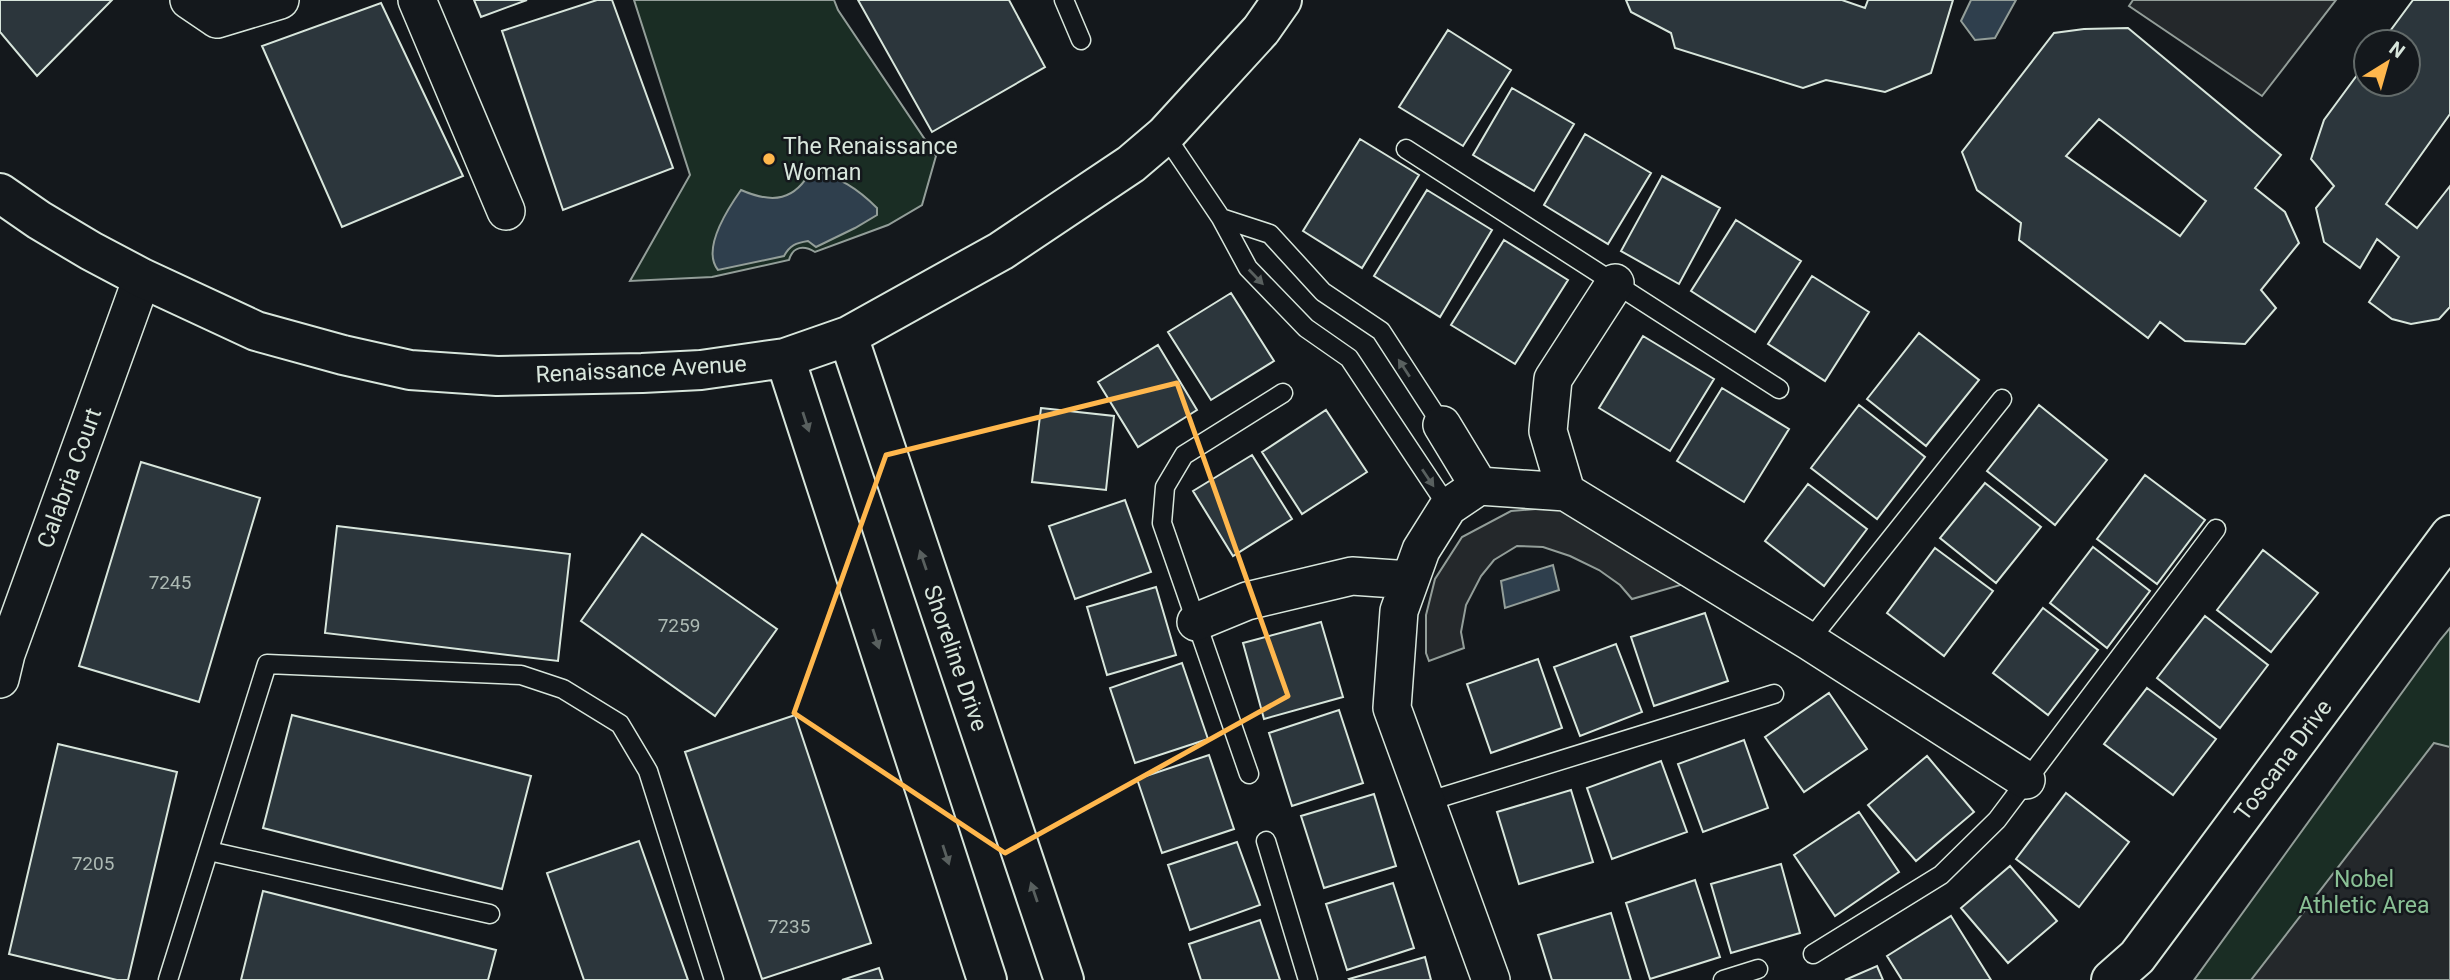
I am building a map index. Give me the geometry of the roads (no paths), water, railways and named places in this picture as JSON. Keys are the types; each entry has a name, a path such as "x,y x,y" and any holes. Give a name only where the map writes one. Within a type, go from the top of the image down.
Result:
{"street":[{"path":"205,21 280,0"},
{"path":"417,0 506,211"},
{"name":"Renaissance Avenue","path":"0,193 39,220 142,278 256,331 410,370 497,376 642,373 701,370 785,358 848,336 1001,251 1131,164 1165,135 1261,30 1282,0"},
{"name":"Calabria Court","path":"0,679 6,654 142,278"},
{"path":"1566,492 1548,431 1553,379 1615,283"},
{"name":"Shoreline Drive","path":"848,336 1064,980"},
{"path":"785,358 987,980"},
{"path":"1442,425 1479,486"},
{"path":"1491,980 1392,708 1399,611 1421,550 1448,508 1479,486 1566,492 1809,641 2026,780"},
{"name":"Toscana Drive","path":"2111,980 2137,957 2450,535"},
{"path":"1196,622 1247,601 1353,576 1410,580"}],"lane":[{"path":"1064,0 1081,40"},
{"path":"1165,135 1221,218 1248,268 1306,328 1349,358 1448,508"},
{"path":"1406,149 1779,389"},
{"path":"1221,218 1270,234 1323,292 1381,331 1442,425"},
{"path":"1249,774 1162,523 1165,486 1184,454 1283,393"},
{"path":"1809,641 2002,399"},
{"path":"1813,954 1941,875 1997,820 2216,529"},
{"path":"168,980 267,664 521,675 563,689 620,724 649,771 713,980"},
{"path":"1426,802 1774,694"},
{"path":"1266,841 1308,980"},
{"path":"208,851 490,914"},
{"path":"1723,980 1758,969"}],"water":[{"path":"1971,0 2016,0 1995,38 1975,40 1961,21"},
{"path":"812,169 855,189 877,208 877,215 816,247 808,241 791,247 784,256 718,270 713,251 715,240 724,217 741,190 763,197 782,197 798,188"},
{"path":"1553,565 1559,590 1505,608 1501,581"}],"place":[{"name":"The Renaissance Woman","path":"769,159"}],"park label":[{"name":"Nobel Athletic Area","path":"2364,892"}]}
